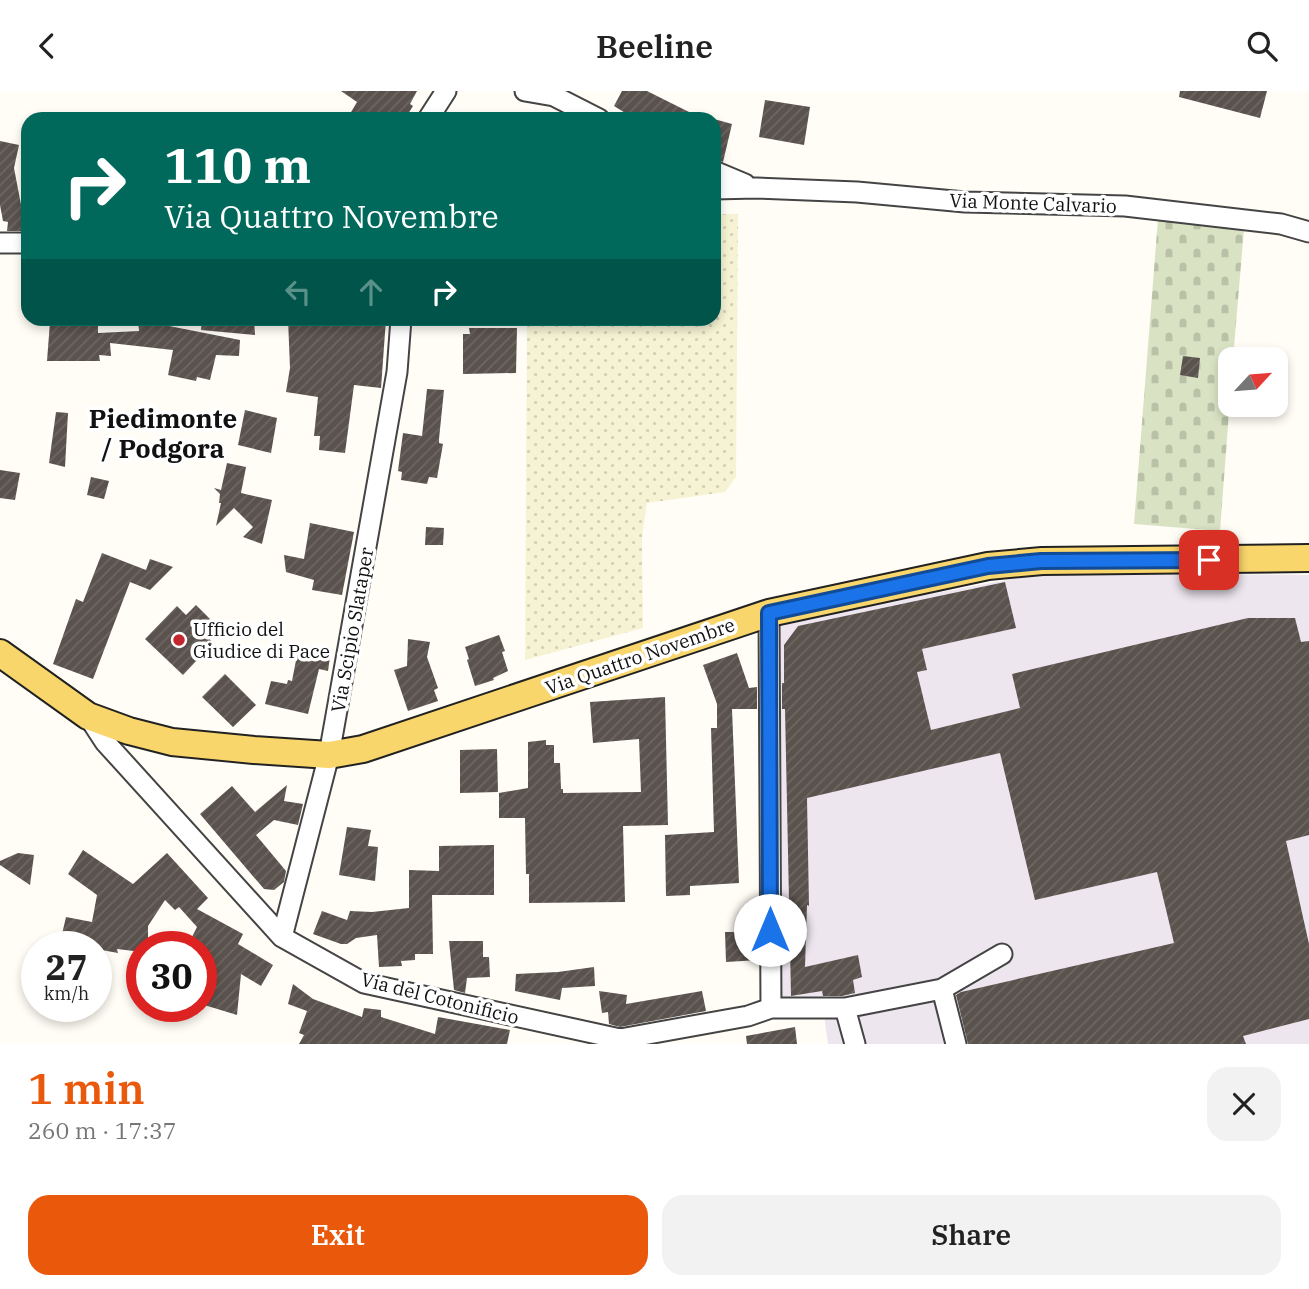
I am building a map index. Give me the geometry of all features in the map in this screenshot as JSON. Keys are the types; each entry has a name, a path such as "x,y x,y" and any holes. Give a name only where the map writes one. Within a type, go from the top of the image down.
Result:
{"main road":[{"name":"Via Quattro Novembre","path":"0,653 88,716 129,731 172,742 329,755 363,750 769,613 988,566 1041,561 1309,558"}],"street":[{"path":"432,112 446,91"},
{"path":"525,91 556,94 587,112"},
{"name":"Via Monte Calvario","path":"721,174 756,188"},
{"name":"Via Monte Calvario","path":"721,188 857,192 965,202 1125,206 1281,224 1309,232"},
{"path":"0,243 21,243"},
{"name":"Via Scipio Slataper","path":"282,937 329,755 397,372 400,326"},
{"path":"769,613 771,1008"},
{"name":"Via del Cotonificio","path":"88,716 105,742 282,937 364,983 620,1039 748,1016 771,1008 845,1008 942,989 1002,954"},
{"path":"942,989 956,1044"},
{"path":"845,1008 855,1044"}],"shaded area":[{"path":"721,214 738,214 736,477 725,492 647,503 642,536 643,628 525,660 527,326 721,326"},
{"path":"1040,574 1309,575 1309,1044 828,1044 824,1016 777,1016 772,623"}],"green space":[{"path":"1158,219 1244,229 1234,347 1218,347 1218,417 1229,417 1220,531 1134,524"}],"building":[{"path":"341,91 417,91 410,104 413,106 409,112 351,112 357,102"},
{"path":"622,91 647,91 689,112 624,112 614,106"},
{"path":"1180,91 1267,91 1260,118 1179,97"},
{"path":"765,100 810,107 804,145 759,137"},
{"path":"721,121 732,124 723,162 721,161"},
{"path":"0,141 19,145 14,168 21,205 21,231 7,231 8,222 3,221 0,205"},
{"path":"50,326 98,326 98,333 139,331 139,326 169,326 240,340 239,356 216,355 210,380 197,377 196,381 168,375 173,350 110,343 111,356 99,355 100,361 47,361"},
{"path":"201,326 254,326 255,335 201,330"},
{"path":"288,326 385,326 381,388 354,385 345,453 319,450 320,436 314,436 318,397 286,392 290,368"},
{"path":"469,328 517,328 516,373 463,374 463,334 470,334"},
{"path":"1183,356 1200,358 1198,378 1180,375"},
{"path":"427,389 444,390 439,439 439,443 443,444 437,478 429,477 427,484 401,480 402,472 398,471 403,433 422,436"},
{"path":"245,410 277,418 271,453 238,445"},
{"path":"56,412 68,413 65,467 49,463"},
{"path":"227,463 246,467 241,493 272,500 262,544 243,537 253,527 234,508 216,526 221,503 220,494 214,488 221,490"},
{"path":"0,470 20,473 15,500 0,498"},
{"path":"91,477 109,481 104,499 87,495"},
{"path":"310,523 354,532 342,595 312,590 314,580 286,572 284,555 304,559"},
{"path":"426,527 444,528 443,545 425,545"},
{"path":"102,553 146,570 150,559 173,567 150,590 130,582 93,679 53,664 76,599 83,602"},
{"path":"1005,582 1016,628 922,649 927,670 917,672 931,730 1020,708 1012,674 1248,618 1295,618 1301,642 1309,641 1309,835 1286,841 1309,944 1309,1019 1243,1036 1246,1044 968,1044 956,995 961,992 1174,943 1157,872 1035,900 1000,753 807,798 809,906 807,905 805,967 858,955 862,977 853,980 855,993 823,996 822,991 791,996 785,709 782,709 784,645 798,626"},
{"name":"Ufficio del Giudice di Pace","path":"196,605 214,623 205,633 213,643 183,675 145,639 177,606 186,615"},
{"path":"499,635 508,671 493,678 494,680 475,686 465,647"},
{"path":"408,639 430,642 427,657 438,688 434,690 438,701 408,711 394,670 407,666"},
{"path":"299,645 331,650 328,671 319,669 308,714 265,704 271,681 287,684 288,680 292,681"},
{"path":"737,653 749,688 757,687 757,709 732,709 739,883 690,886 690,895 666,896 665,835 714,832 711,728 717,728 717,704 703,665"},
{"path":"225,674 256,705 233,727 202,697"},
{"path":"665,697 668,825 623,826 625,902 529,903 525,818 499,818 499,793 528,788 528,742 546,740 546,745 554,745 554,763 560,763 563,793 641,792 639,739 593,743 590,702"},
{"path":"497,749 498,792 460,793 460,750"},
{"path":"287,785 284,801 303,804 298,825 274,820 256,835 286,871 284,882 274,890 264,889 200,814 232,786 255,812"},
{"path":"347,827 371,830 368,846 378,847 375,881 339,875"},
{"path":"494,845 494,895 432,895 433,954 415,954 415,960 401,961 402,966 379,967 377,935 356,938 347,944 341,944 313,934 322,911 347,920 350,911 372,912 409,908 409,870 439,871 439,846"},
{"path":"83,850 133,884 167,853 208,898 197,909 243,934 238,944 273,965 261,986 241,974 237,1015 217,1009 217,931 195,931 197,927 179,907 175,910 165,900 148,926 148,931 126,931 126,950 117,949 118,953 112,952 112,931 63,931 66,917 92,922 97,895 68,874"},
{"path":"18,853 34,855 30,885 0,865 0,861"},
{"path":"725,932 758,932 759,960 726,962"},
{"path":"449,941 483,941 483,957 489,957 490,977 467,978 465,993 454,990"},
{"path":"594,967 595,986 562,988 560,1000 515,991 516,974"},
{"path":"293,984 313,999 362,1017 364,1008 381,1010 381,1017 435,1034 438,1017 510,1030 507,1044 299,1044 304,1035 299,1033 307,1011 288,1004"},
{"path":"599,991 627,995 626,1004 702,991 706,1011 620,1027 609,1024 608,1012 602,1013"},
{"path":"795,1027 797,1044 747,1044 746,1036"}],"place":[{"name":"Ufficio del Giudice di Pace","path":"179,640"}],"district":[{"name":"Piedimonte / Podgora","path":"163,434"}],"route":[{"path":"770,930 769,613 988,566 1041,561 1209,560"}]}
